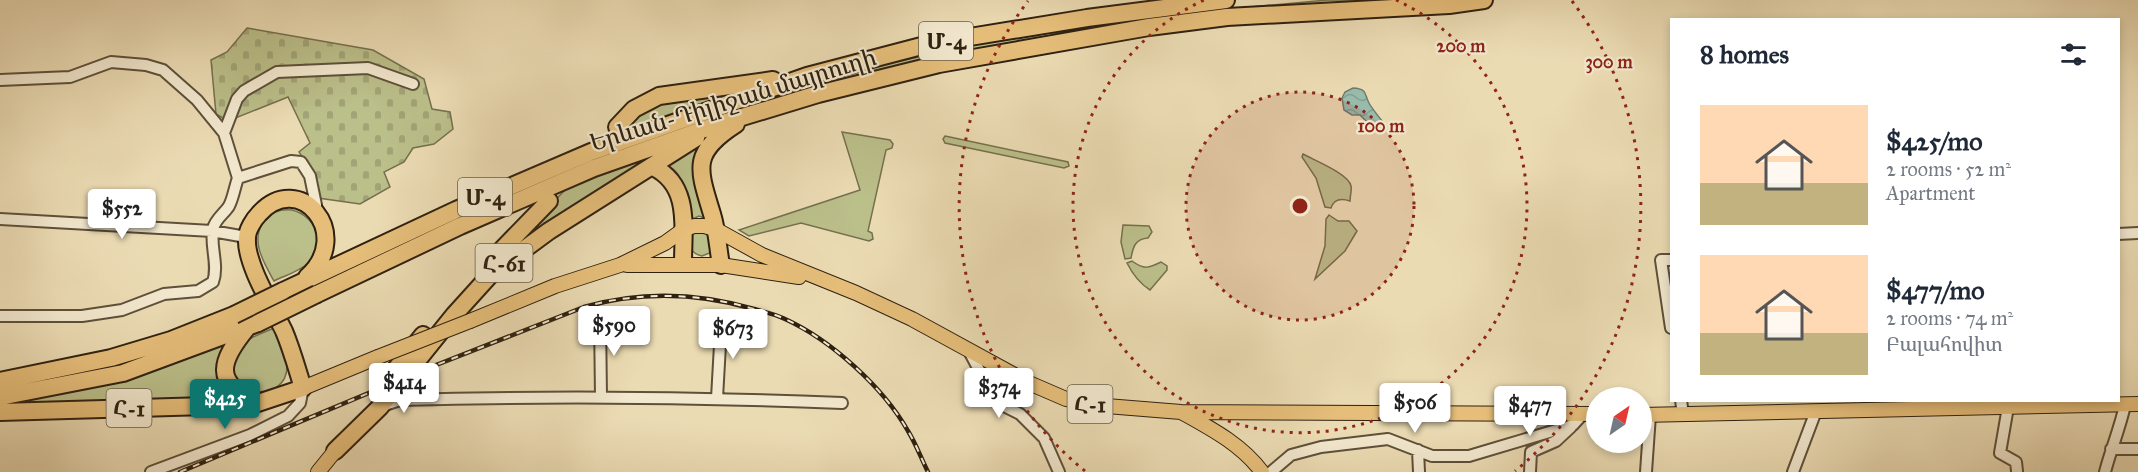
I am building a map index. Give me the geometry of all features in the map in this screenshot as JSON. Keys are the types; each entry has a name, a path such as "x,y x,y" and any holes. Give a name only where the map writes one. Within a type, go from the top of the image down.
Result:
{"highway":[{"name":"Երևան-Դիլիջան մայրուղի","path":"0,381 111,358 171,340 234,315 456,210 591,152 807,76 933,44 1099,16 1226,0"},
{"name":"Երևան-Դիլիջան մայրուղի","path":"0,397 123,373 253,326 460,226 594,168 716,125 818,94 939,64 1149,27 1227,17 1484,0"},
{"path":"617,127 634,110 659,96 807,76"},
{"path":"721,265 715,229 704,191 702,161 712,142 735,124 755,114"},
{"name":"Հ-61","path":"335,451 380,407 492,273 549,231 716,125"},
{"path":"653,167 667,176 677,189 682,207 683,263"},
{"path":"301,282 319,264 325,247 324,225 320,215 300,201 290,199 273,203 255,218 246,237 252,263 288,342 303,388"},
{"name":"Հ-61","path":"335,451 348,430 433,323 549,201"},
{"path":"253,326 237,341 227,359 225,369 226,378 232,388 242,396 258,403"},
{"name":"Հ-1","path":"0,412 241,405 258,403 303,388"}],"main road":[{"name":"Հ-1","path":"303,388 555,286 620,265 694,226 715,229 762,255 875,302 1029,383 1066,399 1094,405 1182,412 1586,414"},
{"name":"Հ-1","path":"620,265 683,263 721,265 822,280"},
{"path":"1652,415 2131,404"},
{"path":"1182,412 1220,434 1262,472"},
{"name":"Հ-61","path":"318,472 335,451"}],"street":[{"path":"0,80 70,77 111,62 146,65 163,70 197,100 224,134 238,178 232,191 230,205 214,224 212,231 216,276 213,282 198,291 164,294 122,310 82,316 0,316"},
{"path":"224,134 237,99 244,92 277,72 368,68 413,84"},
{"path":"238,178 291,161 301,162 310,176 316,205 311,207"},
{"path":"0,219 212,231 246,237"},
{"path":"2120,234 2138,233"},
{"path":"1666,260 1670,314"},
{"path":"600,318 601,397"},
{"path":"717,398 720,345 724,321"},
{"path":"969,351 996,402 1020,414 1044,438 1059,472"},
{"path":"411,368 411,382 424,399"},
{"path":"151,472 250,435 288,416 300,403 303,388"},
{"path":"380,407 400,400 601,397 717,398 842,403"},
{"path":"1681,402 1683,415"},
{"path":"2105,472 2111,449 2131,404"},
{"path":"2008,407 2000,453 2016,462 2017,471"},
{"path":"1793,472 1816,411"},
{"path":"1530,472 1531,452 1557,441 1573,425 1586,417"},
{"path":"1271,472 1291,455 1322,447 1388,440 1432,456 1469,456 1573,425"},
{"path":"2111,449 2138,449"},
{"path":"1418,450 1419,472"},
{"path":"1646,453 1646,472"}],"green space":[{"path":"1327,0 1419,0 1122,25 1121,19"},
{"path":"1071,27 1071,33 796,94 313,291 144,363 54,379 144,357 494,198 783,92 882,65 1010,37"},
{"path":"247,28 373,50 424,79 432,109 450,112 453,129 434,144 413,148 404,162 384,172 390,187 360,204 318,198 314,175 299,152 310,143 288,97 228,121 216,114 211,60 227,52"},
{"path":"756,87 628,129 628,122 659,103"},
{"path":"842,132 890,140 893,144 892,148 886,150 868,231 872,233 873,239 869,241 801,223 749,236 739,230 860,190"},
{"path":"945,136 1068,162 1069,166 1064,168 945,143 943,139"},
{"path":"700,144 694,172 696,191 707,219 699,216 688,221 682,181 672,168 665,164"},
{"path":"680,145 520,248 515,241 568,187 599,173"},
{"path":"1303,154 1349,181 1350,201 1338,200 1331,208 1325,207 1316,178 1302,157"},
{"path":"281,210 292,210 308,218 313,225 318,241 317,249 303,267 274,281 259,250 258,234 261,226 272,214"},
{"path":"1329,215 1338,221 1349,221 1357,231 1345,251 1315,279 1325,246 1326,219"},
{"path":"1123,225 1149,226 1152,232 1148,238 1135,244 1131,258 1125,259 1121,242"},
{"path":"710,231 712,252 702,256 696,254 688,240 693,232"},
{"path":"1132,261 1146,267 1161,262 1167,266 1167,270 1150,290 1139,282 1127,263"},
{"path":"274,328 286,359 285,378 277,387 267,391 255,391 244,387 236,379 233,369 240,348 251,338"},
{"path":"226,343 223,348 241,399 0,406 0,403 156,369"}],"water":[{"path":"1353,88 1365,92 1370,105 1384,123 1368,123 1360,115 1352,115 1344,110 1342,98 1345,92"}],"railway":[{"path":"180,472 426,369 584,307 648,296 691,297 770,313 820,339 854,366 885,398 908,431 928,472"}]}
